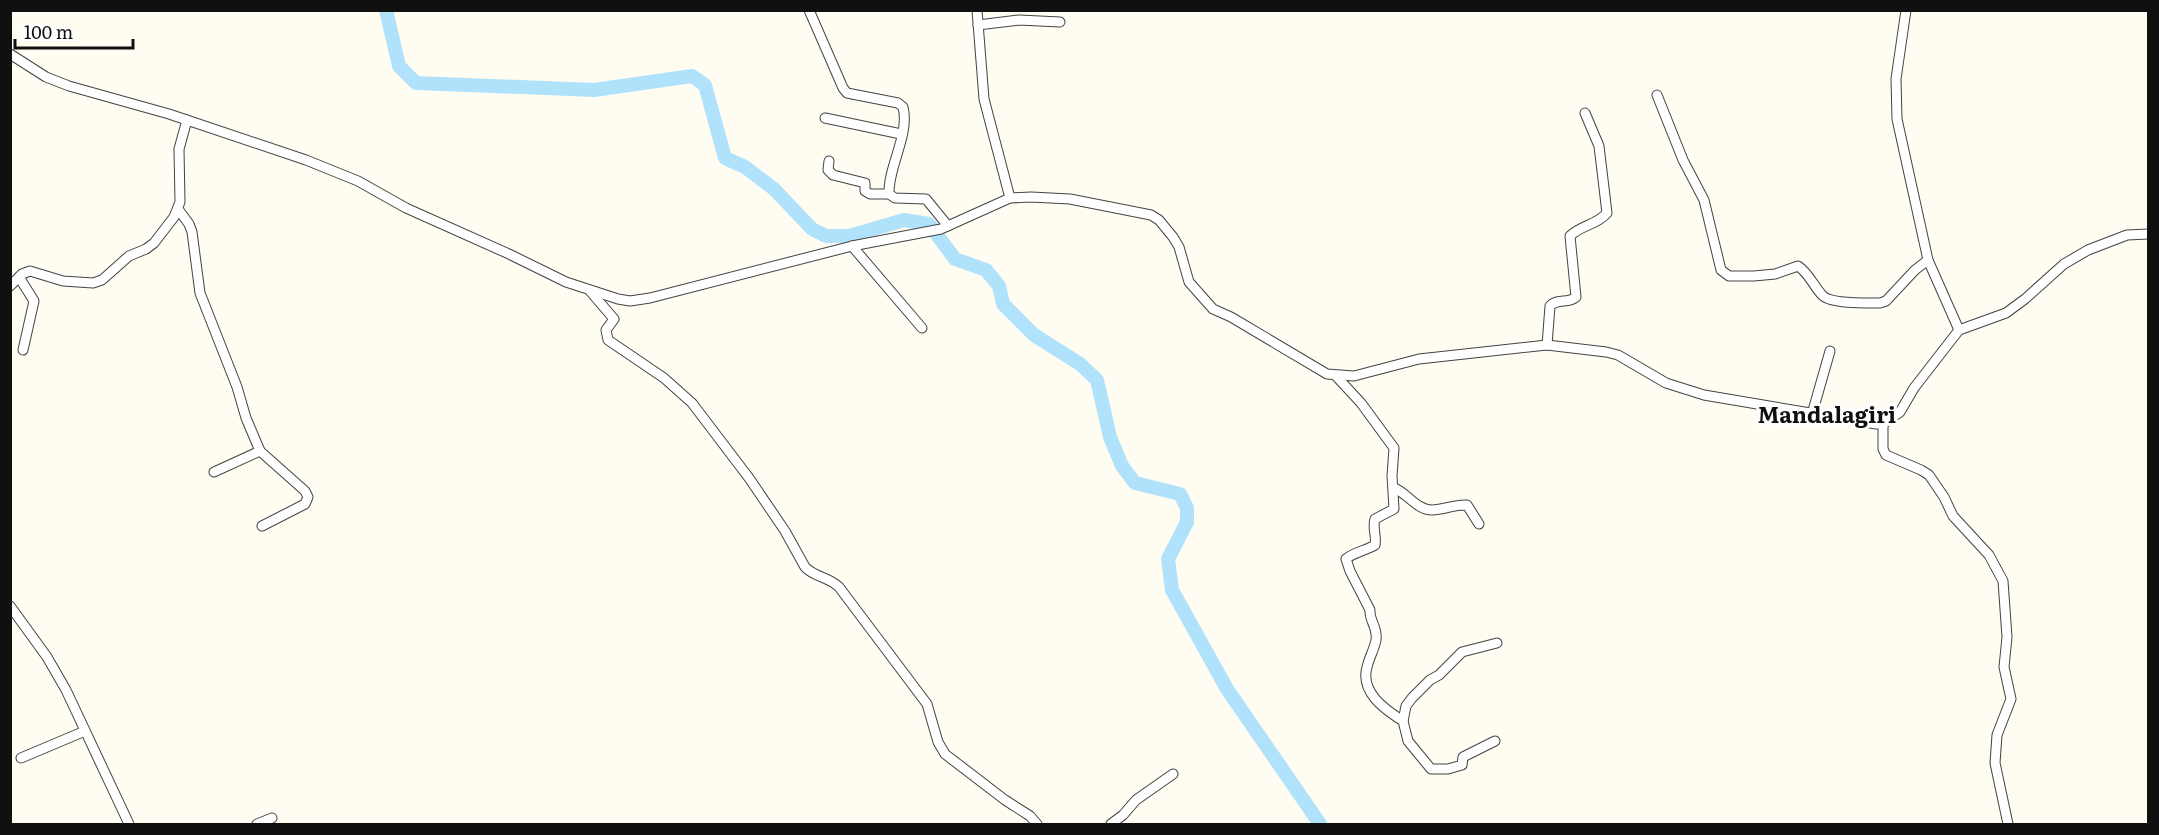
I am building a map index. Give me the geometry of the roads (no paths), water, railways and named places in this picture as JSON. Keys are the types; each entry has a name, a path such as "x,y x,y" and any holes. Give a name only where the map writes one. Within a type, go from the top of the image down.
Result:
{"street":[{"path":"808,10 845,91 851,95 902,105 904,114 889,194"},
{"path":"977,10 984,99 1010,198"},
{"path":"1906,10 1896,79 1896,111 1928,260 1959,330"},
{"path":"978,25 1019,20 1060,22"},
{"path":"10,54 46,77 69,86 187,120 306,160 358,181 406,208 566,282 618,299 640,300 852,246 926,233 944,228 1010,198 1070,199 1151,215 1159,220 1179,248 1189,282 1213,309 1231,316 1318,370 1336,376 1354,376 1419,359 1547,345 1606,352 1684,390 1812,414 1883,424 1900,412 1914,388 1959,330 2006,313 2064,264 2088,250 2127,235 2148,234"},
{"path":"1657,95 1683,160 1704,200 1720,268 1723,272 1731,276 1771,274 1798,266 1824,297 1880,303 1886,301 1915,270 1928,260"},
{"path":"1547,345 1552,303 1576,297 1570,236 1577,229 1601,220 1607,213 1599,146 1585,113"},
{"path":"825,118 901,134"},
{"path":"10,286 23,273 30,271 80,284 93,283 102,280 129,256 154,243 180,202 179,149 187,120"},
{"path":"829,161 828,170 833,175 865,183 865,191 870,195 889,194 895,198 926,199 944,228"},
{"path":"178,208 192,232 200,293 260,451 305,491 308,499 303,506 262,526"},
{"path":"852,246 922,328"},
{"path":"19,277 34,301 23,350"},
{"path":"589,290 614,319 606,330 608,340 664,378 692,403 749,478 805,567 831,580 839,587 927,704 938,742 945,754 1005,800 1030,816 1037,825"},
{"path":"1812,414 1830,351"},
{"path":"1336,376 1361,403 1393,446 1394,451 1392,477 1394,508 1375,519 1373,525 1377,538 1375,545 1367,550 1351,554 1346,559 1376,625 1376,640 1366,669 1365,681 1379,704 1403,721"},
{"path":"1883,424 1883,449 1886,455 1929,475 1944,497 1953,516 1989,555 2003,581 2007,637 2004,667 2011,699 1997,735 1995,763 2008,825"},
{"path":"214,472 260,451"},
{"path":"1394,488 1426,509 1467,505 1479,524"},
{"path":"10,606 58,675 129,825"},
{"path":"1495,741 1463,757 1462,765 1448,770 1431,769 1408,741 1403,721 1412,698 1462,652 1497,644"},
{"path":"21,758 85,731"},
{"path":"1111,825 1123,816 1136,800 1173,774"},
{"path":"257,825 272,818"}],"waterway":[{"path":"386,10 399,66 416,83 594,90 692,76 705,85 725,158 745,167 774,189 812,229 826,236 849,236 904,220 929,224 955,259 986,270 999,286 1003,304 1034,335 1080,364 1097,380 1110,437 1122,466 1135,483 1180,494 1187,508 1187,522 1168,559 1172,590 1227,689 1320,824"}],"district":[{"name":"Mandalagiri","path":"1827,415"}]}
